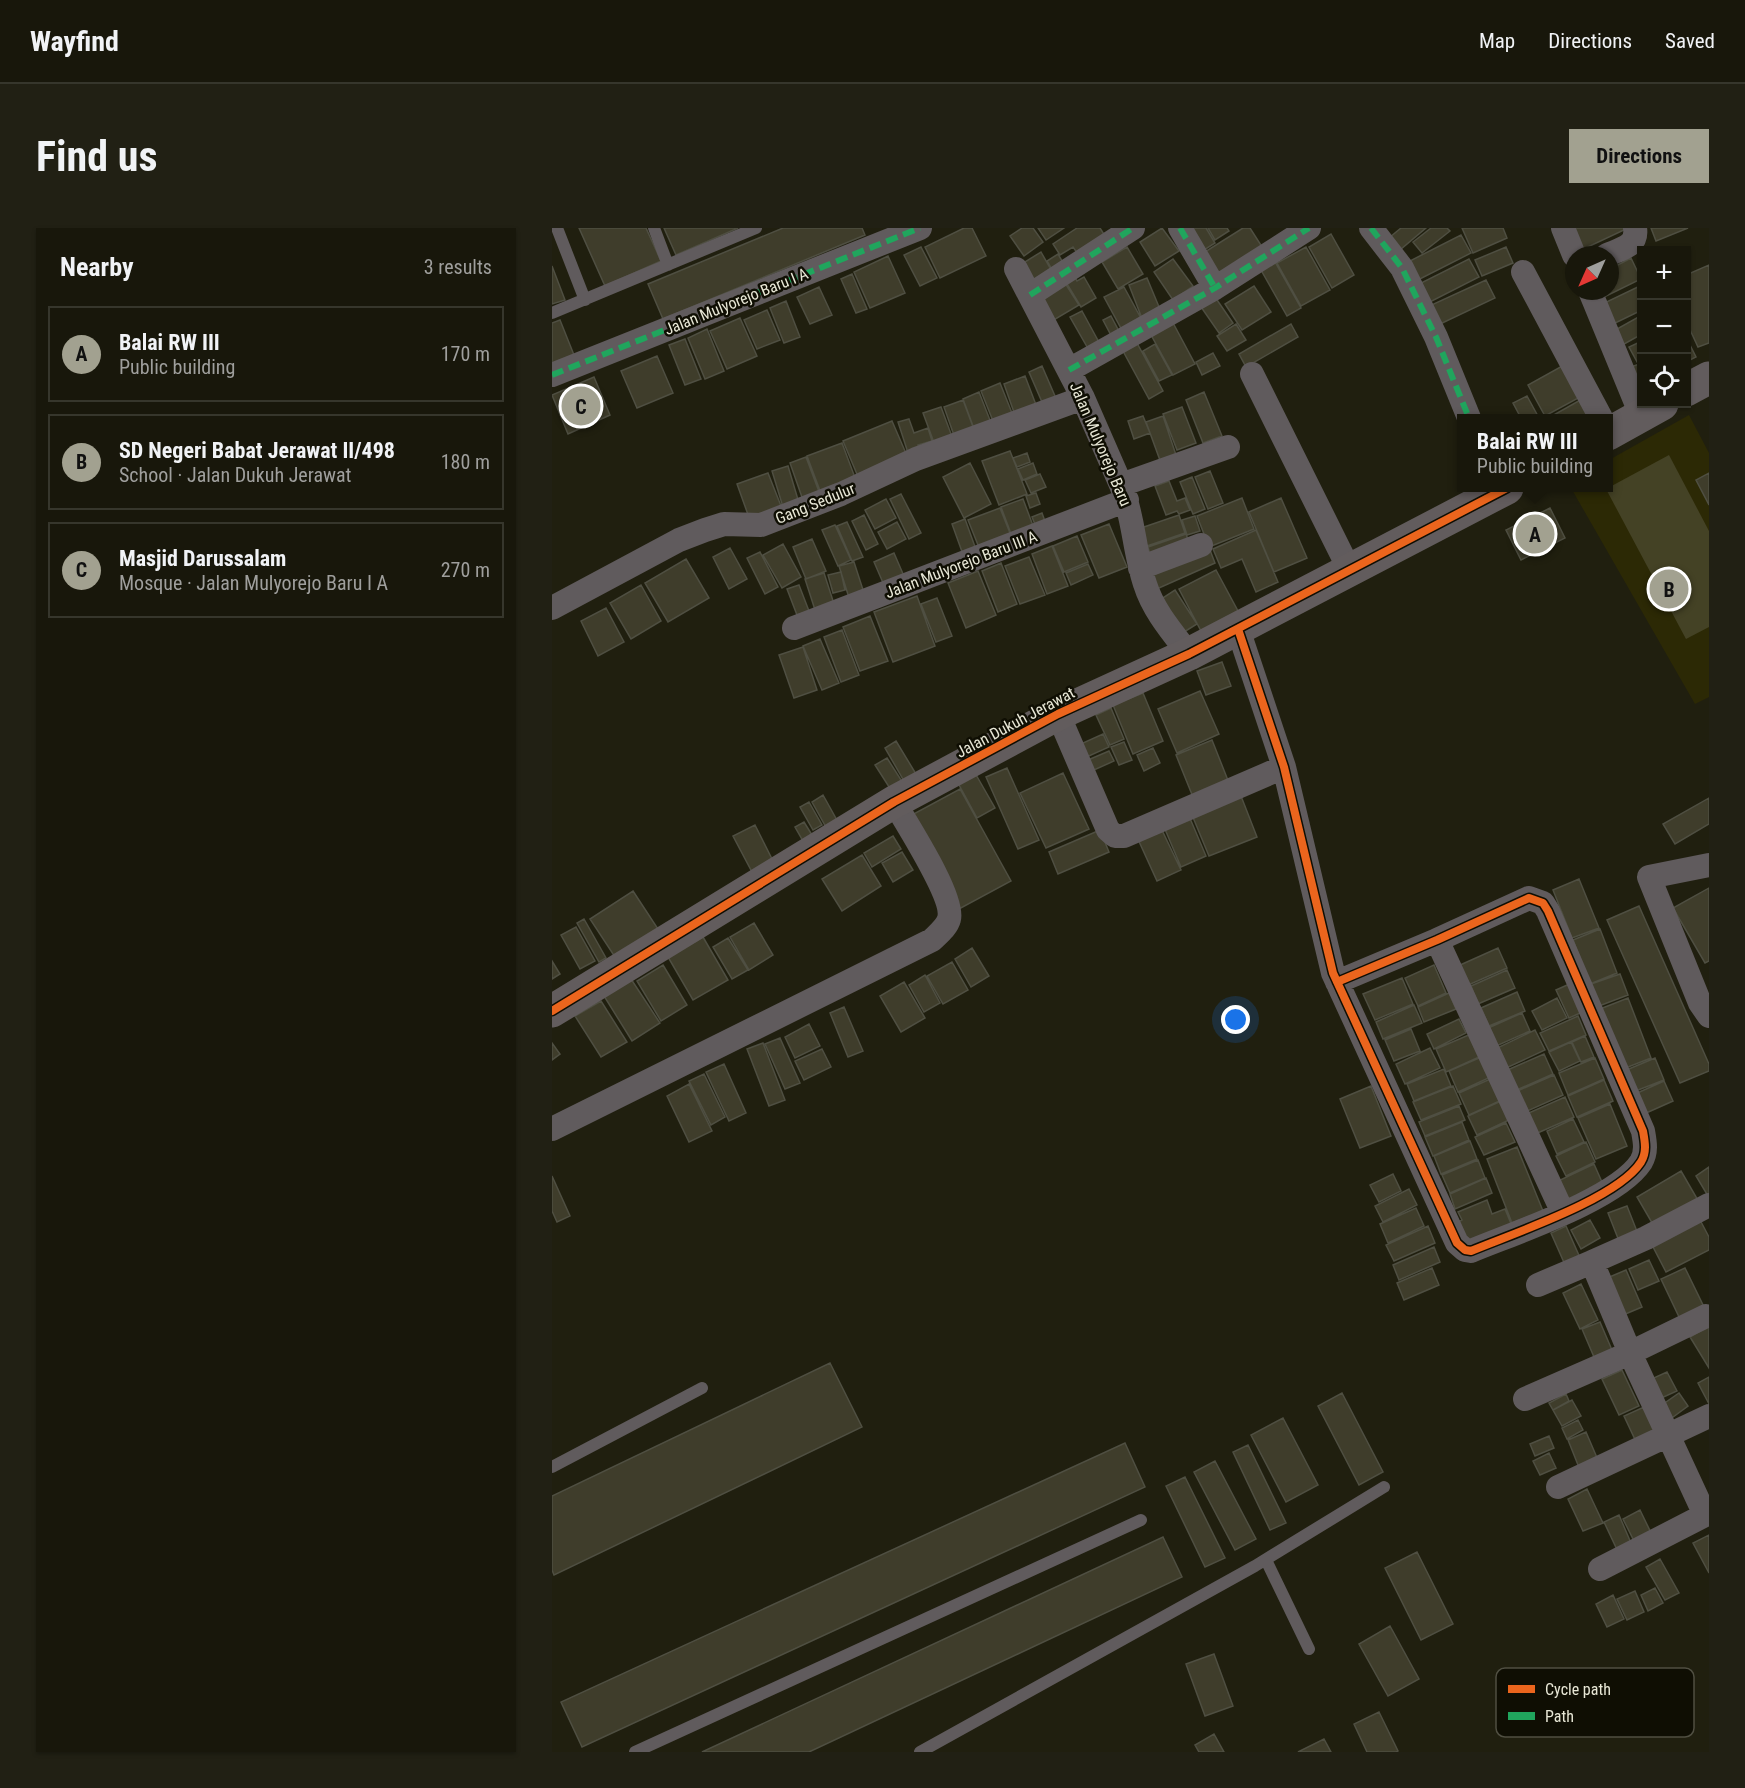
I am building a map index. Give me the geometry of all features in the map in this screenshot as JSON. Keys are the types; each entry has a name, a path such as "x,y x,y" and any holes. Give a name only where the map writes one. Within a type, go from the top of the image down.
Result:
{"street":[{"name":"Jalan Mulyorejo Baru I A","path":"552,375 920,228"},
{"path":"1030,295 1133,228"},
{"path":"1180,228 1215,288"},
{"path":"1069,370 1215,288 1309,228"},
{"path":"1371,228 1402,268 1436,337 1467,414"},
{"path":"1563,228 1570,246"},
{"path":"1619,250 1630,246 1635,238 1635,228"},
{"name":"Jalan Mulyorejo Baru","path":"1016,270 1083,398 1124,492 1145,586 1156,609 1188,654"},
{"path":"1523,272 1599,414"},
{"path":"1595,300 1652,409 1613,431"},
{"path":"1252,374 1350,571"},
{"name":"Gang Sedulur","path":"552,608 679,540 724,524 761,525 841,494 916,459 1083,398"},
{"name":"Jalan Mulyorejo Baru III A","path":"794,628 1228,447"},
{"name":"Jalan Dukuh Jerawat","path":"552,1011 894,802 1058,714 1238,629 1495,492"},
{"path":"1140,568 1201,545"},
{"path":"1238,629 1284,767 1329,958 1337,982 1457,1244 1465,1250 1472,1251 1563,1213 1616,1187 1641,1162 1645,1151 1643,1131 1543,903 1529,898 1337,982"},
{"path":"1058,714 1108,830 1115,836 1124,836 1284,767"},
{"path":"552,1128 932,940 942,931 950,918 948,903 930,865 894,802"},
{"path":"1709,865 1649,877 1700,1003 1709,1016"},
{"path":"1437,940 1563,1213"},
{"path":"1538,1285 1646,1238 1709,1205"},
{"path":"1592,1262 1630,1353 1707,1514 1600,1569"},
{"path":"1525,1399 1630,1353 1706,1316"},
{"path":"1558,1487 1709,1416"}],"lane":[{"path":"557,228 585,300"},
{"path":"654,228 668,265"},
{"path":"552,314 756,228"},
{"path":"552,1467 702,1388"},
{"path":"920,1752 1266,1560 1384,1486"},
{"path":"635,1752 1141,1520"},
{"path":"1266,1560 1309,1649"}],"shaded area":[{"path":"1689,415 1709,453 1709,697 1695,704 1573,492 1613,492 1613,458"},
{"path":"1669,455 1709,531 1709,627 1686,639 1608,492 1613,492 1613,485"}],"building":[{"path":"579,228 646,228 661,261 605,286"},
{"path":"664,228 738,228 676,255"},
{"path":"783,228 862,228 865,235 663,319 648,284"},
{"path":"964,228 972,228 986,256 940,278 925,247"},
{"path":"1022,228 1033,228 1043,242 1024,256 1010,236"},
{"path":"1038,228 1064,228 1046,240"},
{"path":"1077,228 1100,228 1107,239 1080,257 1073,247 1060,255 1053,244"},
{"path":"1162,228 1179,251 1155,266 1140,242"},
{"path":"1186,228 1206,228 1215,243 1201,252"},
{"path":"1208,228 1227,228 1229,231 1215,240"},
{"path":"1243,228 1250,228 1266,253 1218,283 1200,255"},
{"path":"1401,228 1426,228 1394,255 1384,242"},
{"path":"1431,228 1447,228 1450,231 1422,253 1413,242"},
{"path":"1462,228 1503,228 1507,238 1473,253"},
{"path":"1564,228 1628,228 1590,246 1572,246"},
{"path":"1651,228 1688,228 1656,241"},
{"path":"1331,234 1354,275 1332,288 1309,247"},
{"path":"1461,235 1471,253 1412,283 1402,265"},
{"path":"921,247 937,278 920,286 904,255"},
{"path":"1127,247 1143,274 1118,289 1102,262"},
{"path":"1306,247 1330,290 1301,306 1277,263"},
{"path":"1506,247 1513,263 1482,276 1475,260"},
{"path":"1041,252 1054,275 1033,288 1020,265"},
{"path":"1058,254 1065,266 1054,273 1047,261"},
{"path":"888,256 905,293 870,308 854,272"},
{"path":"1631,258 1637,271 1637,281 1619,290 1619,264"},
{"path":"1173,259 1193,286 1173,300 1154,272"},
{"path":"1469,259 1479,277 1424,305 1415,286"},
{"path":"1275,262 1301,308 1287,316 1261,270"},
{"path":"1709,265 1709,343 1698,347 1691,332 1691,273"},
{"path":"552,266 565,300 552,304"},
{"path":"852,274 867,309 856,313 841,279"},
{"path":"1073,274 1077,281 1084,277 1096,298 1081,307 1064,279"},
{"path":"1147,278 1162,314 1143,321 1129,285"},
{"path":"1486,280 1495,298 1436,326 1427,307"},
{"path":"1065,283 1079,305 1047,324 1034,302"},
{"path":"1254,286 1271,312 1242,330 1225,304"},
{"path":"819,287 832,315 810,324 797,297"},
{"path":"1124,287 1143,322 1123,332 1104,297"},
{"path":"1637,287 1637,312 1607,327 1598,306 1611,300 1619,300 1619,296"},
{"path":"1215,297 1233,323 1219,333 1201,307"},
{"path":"786,301 800,337 784,343 770,308"},
{"path":"767,310 780,340 757,349 744,320"},
{"path":"1082,311 1101,346 1090,352 1070,317"},
{"path":"1111,316 1122,337 1114,341 1103,320"},
{"path":"740,318 757,356 727,369 710,331"},
{"path":"1637,318 1637,337 1617,348 1608,334"},
{"path":"560,320 576,360 552,369 552,323"},
{"path":"1172,321 1195,364 1173,375 1150,333"},
{"path":"1236,324 1246,340 1227,351 1217,336"},
{"path":"1291,324 1298,337 1246,367 1239,354"},
{"path":"707,329 724,371 705,379 688,338"},
{"path":"685,339 701,379 685,385 669,345"},
{"path":"1137,343 1163,391 1149,399 1123,351"},
{"path":"1637,343 1637,362 1629,347"},
{"path":"1155,344 1172,375 1159,381 1143,351"},
{"path":"1691,347 1696,357 1691,360"},
{"path":"1213,353 1220,366 1202,375 1196,362"},
{"path":"657,356 673,393 637,408 621,371"},
{"path":"1564,365 1582,396 1549,414 1544,414 1528,385"},
{"path":"1637,365 1637,380 1631,367"},
{"path":"1042,366 1058,403 1045,409 1029,372"},
{"path":"1025,376 1038,410 1016,418 1004,384"},
{"path":"594,377 610,415 568,434 552,395"},
{"path":"1000,383 1014,418 995,426 981,391"},
{"path":"979,392 993,428 976,434 963,399"},
{"path":"1204,392 1222,436 1203,443 1186,400"},
{"path":"1527,396 1537,414 1519,414 1513,403"},
{"path":"1582,399 1590,414 1556,414"},
{"path":"963,400 976,435 956,441 944,407"},
{"path":"941,407 954,442 936,448 923,413"},
{"path":"1182,407 1196,443 1177,450 1163,414"},
{"path":"1143,416 1150,433 1134,439 1128,421"},
{"path":"1163,416 1177,458 1161,463 1146,422"},
{"path":"909,419 914,433 928,428 932,441 918,445 921,455 910,459 898,422"},
{"path":"892,421 908,458 859,479 843,441"},
{"path":"842,443 857,483 822,496 807,456"},
{"path":"1010,451 1027,494 999,505 982,461"},
{"path":"1027,453 1030,462 1017,467 1013,458"},
{"path":"806,457 821,497 804,503 790,463"},
{"path":"970,463 991,504 964,518 943,477"},
{"path":"1033,463 1037,474 1023,480 1018,469"},
{"path":"788,466 799,503 783,507 772,471"},
{"path":"1210,471 1223,503 1208,509 1195,477"},
{"path":"768,473 783,511 751,523 737,484"},
{"path":"1709,473 1709,505 1696,480"},
{"path":"1040,474 1046,487 1031,493 1025,480"},
{"path":"1192,477 1205,509 1193,514 1180,482"},
{"path":"1169,481 1177,501 1185,498 1190,510 1166,515 1155,486"},
{"path":"1036,493 1040,504 1030,508 1026,496"},
{"path":"901,494 921,533 909,539 890,499"},
{"path":"1242,498 1254,529 1209,547 1197,516"},
{"path":"1281,498 1307,558 1274,572 1249,512"},
{"path":"886,499 896,518 875,529 865,510"},
{"path":"1023,499 1035,531 1013,539 1001,507"},
{"path":"1000,508 1014,543 982,555 968,520"},
{"path":"1550,508 1565,538 1521,560 1506,530"},
{"path":"1042,513 1046,524 1036,527 1032,517"},
{"path":"864,515 878,544 866,550 852,521"},
{"path":"1179,515 1185,533 1147,546 1141,528"},
{"path":"1195,516 1200,531 1187,535 1182,520"},
{"path":"965,519 978,555 965,560 952,524"},
{"path":"847,522 863,557 852,561 837,526"},
{"path":"897,522 906,539 887,549 878,532"},
{"path":"1109,524 1127,567 1099,578 1081,535"},
{"path":"835,525 851,560 838,566 822,530"},
{"path":"1256,530 1278,582 1256,592 1242,559 1221,568 1213,549"},
{"path":"1186,534 1191,548 1152,561 1148,547"},
{"path":"1077,536 1088,562 1064,572 1053,546"},
{"path":"812,539 826,571 806,579 793,547"},
{"path":"783,544 801,577 782,588 763,555"},
{"path":"1052,546 1068,586 1047,594 1032,554"},
{"path":"730,548 747,579 729,589 713,557"},
{"path":"1210,550 1215,563 1150,592 1144,579"},
{"path":"760,552 778,587 765,594 747,558"},
{"path":"894,553 907,583 887,592 874,562"},
{"path":"1029,557 1045,595 1020,604 1005,566"},
{"path":"686,559 709,598 668,622 645,583"},
{"path":"854,562 866,599 851,604 839,566"},
{"path":"1001,563 1017,604 998,612 982,571"},
{"path":"1088,564 1093,575 1071,585 1066,573"},
{"path":"1216,570 1238,611 1201,631 1179,589"},
{"path":"978,571 996,615 966,628 948,583"},
{"path":"841,572 845,590 833,593 828,575"},
{"path":"824,573 836,610 817,616 805,579"},
{"path":"641,585 661,621 631,639 610,603"},
{"path":"799,585 809,611 797,615 787,589"},
{"path":"1175,590 1197,624 1176,637 1155,603"},
{"path":"917,596 935,646 893,662 874,612"},
{"path":"937,598 952,636 936,642 921,604"},
{"path":"606,608 624,642 598,656 581,621"},
{"path":"870,616 888,661 860,671 843,627"},
{"path":"842,630 859,675 841,682 824,637"},
{"path":"820,639 839,683 822,690 803,646"},
{"path":"803,647 817,690 794,698 779,655"},
{"path":"1222,662 1231,686 1206,695 1197,671"},
{"path":"1200,691 1219,734 1177,753 1158,709"},
{"path":"1143,693 1163,741 1133,754 1113,705"},
{"path":"1111,708 1124,739 1110,745 1096,715"},
{"path":"1103,734 1109,747 1080,760 1074,747"},
{"path":"1212,740 1231,788 1195,802 1176,755"},
{"path":"896,741 916,774 904,781 885,748"},
{"path":"1124,742 1132,760 1119,765 1111,747"},
{"path":"1153,748 1160,763 1144,771 1137,755"},
{"path":"1109,751 1114,761 1085,774 1081,763"},
{"path":"887,758 903,783 891,790 875,765"},
{"path":"1007,768 1039,840 1018,849 986,777"},
{"path":"975,773 995,808 977,818 958,783"},
{"path":"1063,773 1089,829 1046,848 1020,793"},
{"path":"960,789 1011,881 959,909 908,817"},
{"path":"823,795 838,822 827,829 812,802"},
{"path":"1241,796 1257,837 1209,856 1192,815"},
{"path":"1709,798 1709,824 1675,844 1663,824"},
{"path":"809,802 822,825 813,830 800,807"},
{"path":"1189,816 1206,856 1181,867 1164,827"},
{"path":"804,822 817,843 807,848 795,827"},
{"path":"755,825 773,861 752,872 733,836"},
{"path":"1160,826 1181,870 1157,881 1137,837"},
{"path":"1100,830 1109,852 1058,874 1049,852"},
{"path":"893,836 901,849 872,867 864,853"},
{"path":"902,852 913,870 893,882 882,863"},
{"path":"862,855 881,886 842,911 822,879"},
{"path":"1579,879 1599,928 1572,938 1553,890"},
{"path":"1709,888 1709,961 1705,963 1673,908"},
{"path":"633,891 658,929 615,957 590,919"},
{"path":"1639,906 1709,1064 1709,1071 1680,1083 1607,920"},
{"path":"584,919 606,958 599,962 577,923"},
{"path":"754,923 773,955 749,970 730,937"},
{"path":"576,927 595,961 580,969 561,935"},
{"path":"1600,929 1617,973 1590,984 1573,940"},
{"path":"703,937 728,980 693,1000 668,957"},
{"path":"728,938 748,970 732,979 713,947"},
{"path":"972,948 989,976 971,987 955,959"},
{"path":"1498,948 1507,968 1466,986 1458,966"},
{"path":"552,961 560,974 552,979"},
{"path":"952,962 968,990 943,1004 927,976"},
{"path":"663,965 687,1005 661,1021 637,981"},
{"path":"1434,965 1446,993 1418,1006 1405,978"},
{"path":"1507,970 1515,988 1478,1004 1471,986"},
{"path":"1620,974 1628,995 1599,1006 1591,984"},
{"path":"925,975 940,1003 924,1012 909,985"},
{"path":"1402,978 1413,1004 1375,1020 1363,994"},
{"path":"631,979 660,1023 632,1041 604,996"},
{"path":"904,982 925,1018 901,1032 880,996"},
{"path":"1574,982 1587,1010 1569,1018 1556,990"},
{"path":"1517,992 1525,1011 1489,1026 1481,1008"},
{"path":"1449,993 1456,1009 1424,1022 1418,1007"},
{"path":"1557,998 1567,1018 1542,1030 1532,1011"},
{"path":"1628,998 1651,1058 1623,1069 1600,1009"},
{"path":"601,1001 627,1042 601,1057 575,1016"},
{"path":"1414,1005 1422,1023 1383,1039 1376,1022"},
{"path":"844,1007 863,1051 848,1057 830,1013"},
{"path":"1522,1013 1530,1031 1494,1047 1486,1029"},
{"path":"1578,1016 1586,1035 1549,1051 1540,1033"},
{"path":"1459,1019 1466,1033 1434,1049 1427,1034"},
{"path":"809,1024 820,1046 795,1058 785,1037"},
{"path":"1411,1029 1420,1051 1394,1061 1385,1040"},
{"path":"1535,1030 1545,1050 1504,1069 1495,1049"},
{"path":"1478,1031 1488,1053 1446,1072 1436,1049"},
{"path":"1585,1036 1594,1057 1581,1062 1572,1042"},
{"path":"780,1038 800,1083 785,1089 765,1044"},
{"path":"1571,1042 1580,1061 1559,1071 1549,1052"},
{"path":"552,1043 560,1054 552,1060"},
{"path":"763,1043 785,1100 769,1106 747,1049"},
{"path":"1430,1048 1440,1068 1405,1084 1396,1064"},
{"path":"822,1049 831,1067 804,1080 795,1061"},
{"path":"1544,1054 1553,1074 1512,1092 1503,1072"},
{"path":"1486,1055 1495,1075 1458,1092 1449,1071"},
{"path":"1595,1058 1604,1079 1568,1095 1559,1073"},
{"path":"1655,1058 1664,1080 1633,1092 1624,1071"},
{"path":"724,1064 746,1113 729,1121 706,1072"},
{"path":"1444,1069 1451,1086 1414,1101 1407,1084"},
{"path":"704,1074 725,1117 711,1125 689,1081"},
{"path":"1554,1075 1563,1095 1523,1113 1513,1093"},
{"path":"1497,1076 1506,1098 1469,1115 1459,1093"},
{"path":"1604,1080 1613,1101 1577,1117 1568,1096"},
{"path":"1664,1081 1673,1101 1644,1114 1635,1094"},
{"path":"689,1084 712,1131 689,1142 667,1096"},
{"path":"1371,1086 1391,1136 1360,1148 1340,1099"},
{"path":"1453,1086 1461,1104 1421,1120 1413,1102"},
{"path":"1565,1097 1574,1117 1533,1135 1524,1115"},
{"path":"1501,1101 1509,1120 1477,1135 1468,1116"},
{"path":"1610,1104 1627,1146 1596,1159 1578,1118"},
{"path":"1459,1106 1465,1120 1425,1136 1419,1122"},
{"path":"1573,1119 1584,1142 1557,1154 1547,1131"},
{"path":"1462,1122 1469,1140 1433,1156 1425,1137"},
{"path":"1506,1123 1515,1142 1484,1155 1475,1137"},
{"path":"1470,1141 1477,1159 1441,1174 1434,1156"},
{"path":"1586,1142 1595,1162 1566,1176 1556,1156"},
{"path":"1517,1147 1543,1211 1512,1223 1487,1159"},
{"path":"1478,1160 1485,1178 1450,1193 1442,1175"},
{"path":"1594,1164 1605,1189 1569,1206 1558,1181"},
{"path":"1709,1167 1709,1196 1708,1196 1696,1176"},
{"path":"1681,1171 1699,1202 1655,1228 1637,1197"},
{"path":"1393,1174 1401,1191 1379,1202 1370,1185"},
{"path":"552,1176 570,1216 557,1222 552,1211"},
{"path":"1486,1178 1492,1193 1455,1209 1450,1194"},
{"path":"1409,1189 1417,1205 1383,1222 1375,1206"},
{"path":"1487,1200 1492,1214 1505,1209 1514,1231 1472,1248 1452,1225 1462,1220 1458,1212"},
{"path":"1627,1206 1640,1239 1621,1246 1608,1213"},
{"path":"1416,1208 1424,1226 1388,1243 1380,1224"},
{"path":"1699,1218 1709,1237 1709,1250 1666,1272 1651,1243"},
{"path":"1590,1220 1600,1238 1581,1249 1571,1230"},
{"path":"1428,1226 1435,1243 1394,1261 1386,1245"},
{"path":"1566,1226 1581,1260 1566,1267 1551,1233"},
{"path":"1434,1247 1440,1262 1399,1280 1393,1265"},
{"path":"1649,1260 1659,1281 1638,1290 1629,1269"},
{"path":"1432,1268 1439,1285 1404,1300 1397,1283"},
{"path":"1685,1268 1704,1307 1680,1319 1661,1279"},
{"path":"1626,1270 1642,1307 1616,1318 1600,1281"},
{"path":"1581,1284 1598,1320 1580,1329 1563,1293"},
{"path":"1600,1322 1615,1357 1597,1364 1582,1329"},
{"path":"1709,1326 1709,1368 1690,1337"},
{"path":"830,1363 862,1427 554,1575 552,1570 552,1496"},
{"path":"1622,1370 1639,1406 1619,1415 1602,1379"},
{"path":"1667,1372 1677,1391 1657,1400 1647,1381"},
{"path":"1709,1377 1709,1404 1698,1383"},
{"path":"1342,1393 1383,1472 1359,1485 1318,1406"},
{"path":"1679,1393 1688,1406 1669,1420 1659,1407"},
{"path":"1566,1394 1569,1401 1553,1410 1549,1403"},
{"path":"1572,1400 1581,1416 1562,1426 1553,1410"},
{"path":"1644,1407 1659,1439 1639,1448 1624,1416"},
{"path":"1283,1418 1318,1485 1286,1502 1251,1435"},
{"path":"1578,1420 1583,1430 1567,1439 1562,1428"},
{"path":"1586,1432 1601,1467 1582,1475 1568,1440"},
{"path":"1549,1436 1554,1448 1535,1456 1530,1444"},
{"path":"1125,1443 1145,1487 582,1747 561,1702"},
{"path":"1248,1445 1286,1523 1270,1530 1233,1452"},
{"path":"1549,1453 1556,1468 1540,1475 1533,1461"},
{"path":"1215,1461 1256,1539 1235,1550 1194,1472"},
{"path":"1185,1477 1225,1558 1205,1567 1166,1486"},
{"path":"1587,1489 1603,1523 1583,1531 1568,1499"},
{"path":"1640,1510 1654,1539 1637,1547 1623,1519"},
{"path":"1619,1515 1634,1550 1620,1556 1604,1522"},
{"path":"1709,1535 1709,1573 1693,1543"},
{"path":"1163,1537 1182,1577 809,1752 702,1752"},
{"path":"1417,1552 1453,1624 1421,1640 1385,1568"},
{"path":"1660,1559 1679,1593 1665,1600 1646,1567"},
{"path":"1655,1588 1663,1603 1648,1611 1641,1595"},
{"path":"1635,1591 1644,1612 1627,1620 1617,1599"},
{"path":"1613,1595 1624,1619 1607,1627 1596,1604"},
{"path":"1390,1626 1419,1679 1388,1696 1359,1644"},
{"path":"1214,1654 1233,1706 1205,1716 1186,1664"},
{"path":"1379,1712 1398,1751 1396,1752 1367,1752 1354,1724"},
{"path":"1214,1734 1224,1752 1199,1752 1195,1745"},
{"path":"1324,1739 1331,1752 1298,1752"}],"marked path":[{"path":"552,375 920,228"},
{"path":"1030,295 1133,228"},
{"path":"1180,228 1215,288"},
{"path":"1069,370 1215,288 1309,228"},
{"path":"1371,228 1402,268 1436,337 1467,414"}],"cycle path":[{"path":"552,1011 894,802 1058,714 1189,654 1499,492"},
{"path":"1238,629 1284,767 1333,973 1457,1243 1465,1250 1471,1251 1563,1214 1610,1189 1629,1176 1641,1162 1645,1151 1643,1131 1543,903 1529,898 1437,940 1337,982"}],"place":[{"name":"Masjid Darussalam","path":"581,406"},
{"name":"Balai RW III","path":"1535,534"},
{"name":"SD Negeri Babat Jerawat II/498","path":"1669,589"}]}
